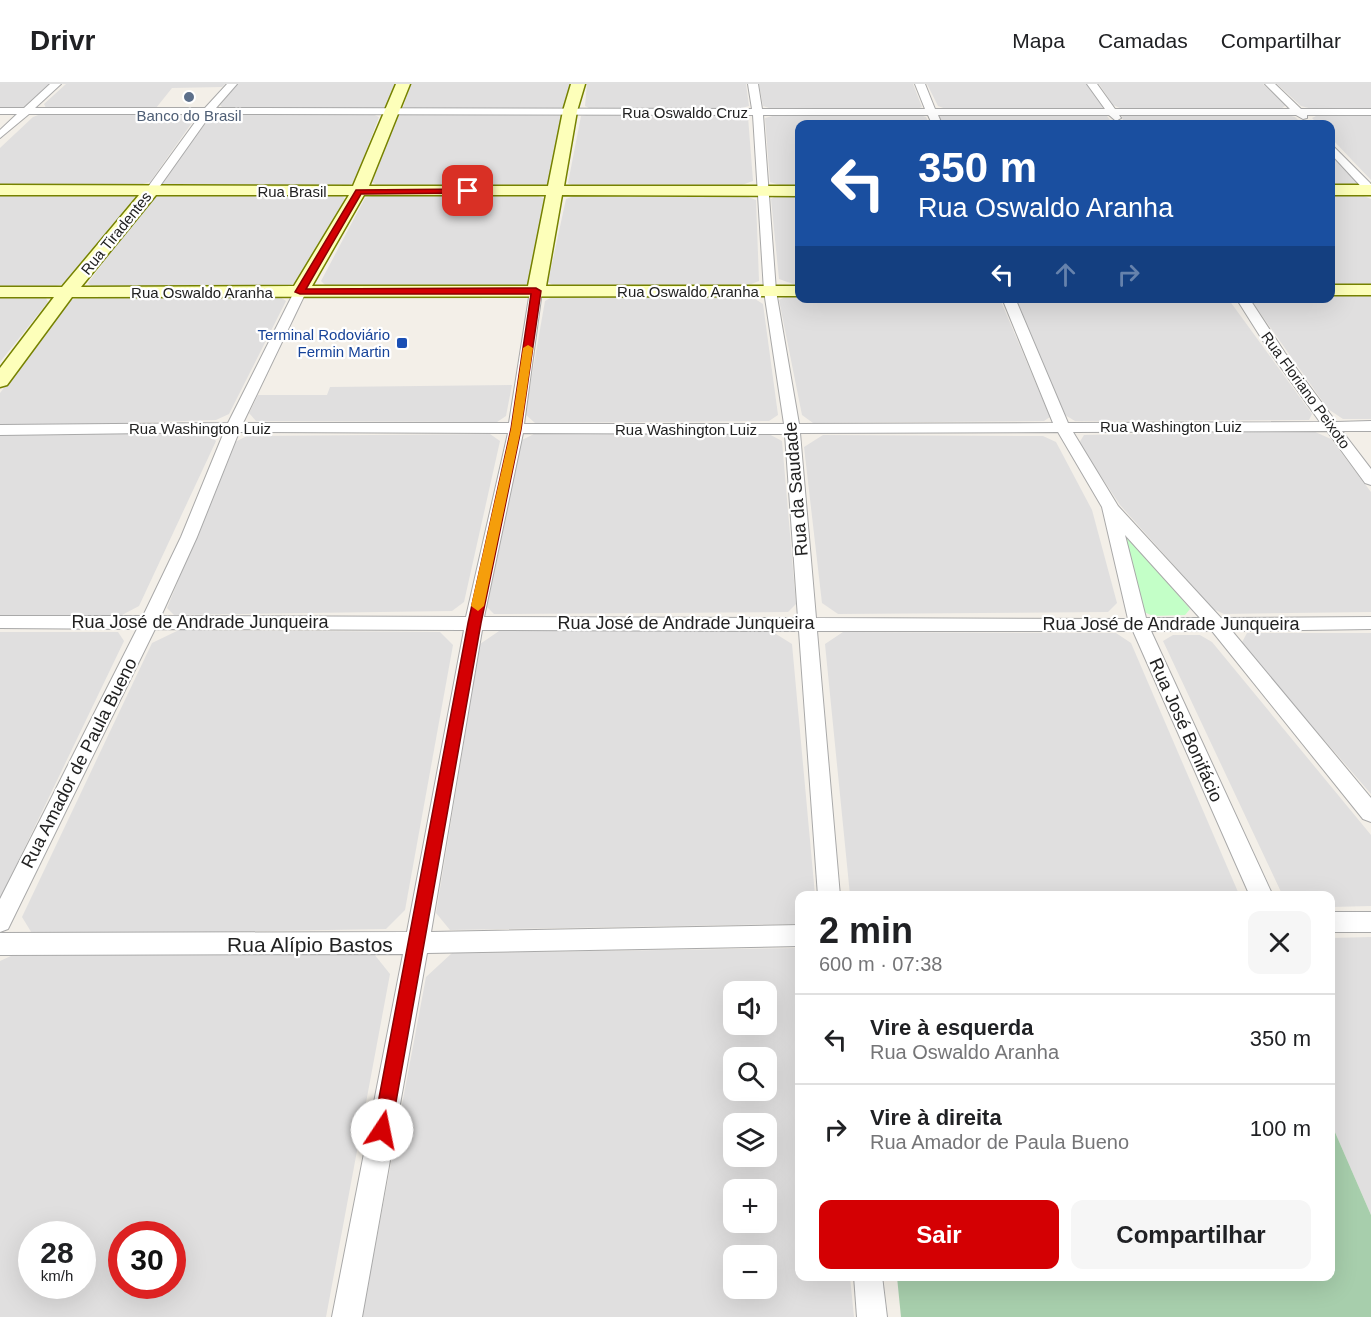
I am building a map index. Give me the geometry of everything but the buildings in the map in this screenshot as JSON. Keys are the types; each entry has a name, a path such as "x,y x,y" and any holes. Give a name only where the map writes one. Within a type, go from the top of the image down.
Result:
{"street":[{"path":"0,135 57,84"},
{"name":"Rua Tiradentes","path":"0,381 67,292 151,191 208,111 232,84"},
{"name":"Rua Amador de Paula Bueno","path":"0,922 150,621 189,537 233,427 300,292 358,191 403,84"},
{"path":"346,1317 417,944 474,623 516,429 536,291 570,111 578,84"},
{"name":"Rua da Saudade","path":"753,84 758,112 770,291 792,429 830,891"},
{"path":"920,84 936,120"},
{"path":"1092,84 1117,120"},
{"path":"1270,84 1307,120"},
{"name":"Rua Oswaldo Cruz","path":"0,111 1371,112"},
{"path":"1335,151 1371,190"},
{"name":"Rua Brasil","path":"0,190 795,191"},
{"path":"1335,190 1371,190"},
{"path":"1335,290 1371,290"},
{"name":"Rua Oswaldo Aranha","path":"0,292 795,291"},
{"name":"Rua José Bonifácio","path":"1010,303 1062,426 1110,507 1139,626 1260,891"},
{"name":"Rua Floriano Peixoto","path":"1245,303 1279,355 1371,480"},
{"name":"Rua Washington Luiz","path":"0,430 233,427 792,429 1371,426"},
{"path":"1110,507 1217,625 1371,813"},
{"name":"Rua José de Andrade Junqueira","path":"0,622 806,623 1139,626 1371,623"},
{"path":"1335,922 1371,922"},
{"name":"Rua Alípio Bastos","path":"0,944 417,944 795,935"},
{"path":"868,1281 872,1317"}],"shaded area":[{"path":"0,84 49,84 24,107 0,109"},
{"path":"66,84 225,84 222,87 172,88 156,108 46,108 44,104"},
{"path":"237,84 398,84 389,107 384,109 223,108 220,105"},
{"path":"411,84 572,84 568,106 560,108 409,110 403,107"},
{"path":"587,84 746,84 749,106 742,108 591,109 585,106"},
{"path":"759,84 913,84 922,107 917,109 772,109 763,106"},
{"path":"927,84 1088,84 1104,107 1099,110 946,109 938,106"},
{"path":"1099,84 1263,84 1286,105 1281,109 1122,109 1113,105"},
{"path":"1277,84 1371,84 1371,109 1312,109 1301,106"},
{"path":"41,114 191,114 196,117 150,182 139,185 0,186 0,148 33,117"},
{"path":"219,114 372,114 379,117 354,183 343,187 164,188 161,183 211,116"},
{"path":"404,114 555,114 562,116 552,183 537,187 378,186 372,182 397,116"},
{"path":"591,114 741,115 748,117 753,181 739,186 575,187 568,183 581,116"},
{"path":"917,114 926,117 927,120 795,120 795,187 786,187 770,182 765,118 776,115"},
{"path":"945,114 1099,114 1107,116 1110,120 940,120 939,117"},
{"path":"1284,114 1298,120 1123,120 1121,117 1125,115"},
{"path":"1318,115 1371,115 1371,180 1335,142 1335,120 1314,120 1312,118"},
{"path":"1335,160 1357,183 1353,187 1335,187"},
{"path":"0,194 129,194 136,197 64,284 52,287 0,287"},
{"path":"159,194 340,194 345,199 299,281 286,287 93,288 88,283 151,198"},
{"path":"1335,194 1359,194 1371,199 1371,285 1335,285"},
{"path":"375,195 536,195 545,199 530,282 523,286 325,285 321,281 365,198"},
{"path":"576,195 743,195 756,200 759,281 749,285 556,287 548,282 566,199"},
{"path":"778,195 795,195 795,285 779,279 771,199"},
{"path":"1335,294 1371,294 1371,419 1343,419 1328,409 1253,303 1335,303"},
{"path":"554,296 752,297 763,304 778,415 769,421 535,423 525,414 545,301"},
{"path":"787,296 795,296 795,303 1002,303 1050,417 1044,421 813,423 802,415 779,300"},
{"path":"83,297 280,297 286,301 229,414 216,420 0,427 0,393 71,300"},
{"path":"0,298 46,298 48,302 0,362"},
{"path":"1017,303 1231,303 1312,414 1309,420 1075,421 1065,415"},
{"path":"512,385 506,416 497,422 256,421 249,413 258,395 327,395 330,387"},
{"path":"1313,431 1331,439 1371,492 1371,612 1224,614 1213,609 1120,505 1079,443 1084,435"},
{"path":"206,433 216,441 139,606 122,615 0,615 0,435"},
{"path":"767,433 782,441 796,604 788,612 494,614 487,607 520,441 534,434"},
{"path":"490,434 500,441 464,602 452,611 174,615 167,608 235,442 247,436"},
{"path":"823,435 1043,436 1056,442 1092,510 1117,603 1108,612 838,614 822,603 804,447"},
{"path":"502,629 768,629 792,644 815,891 795,891 795,924 450,930 436,913 480,644"},
{"path":"179,630 440,632 453,645 405,910 386,929 33,935 22,917 152,643"},
{"path":"0,632 118,632 124,641 0,899"},
{"path":"843,632 1116,633 1131,643 1238,891 850,891 825,644"},
{"path":"1247,633 1371,633 1371,794 1241,644"},
{"path":"1173,635 1200,635 1212,642 1371,835 1371,906 1335,907 1335,891 1281,891 1163,641"},
{"path":"1371,937 1371,1215 1335,1132 1335,938"},
{"path":"795,948 795,1281 850,1281 854,1317 362,1317 426,977 452,953"},
{"path":"374,954 390,974 326,1317 0,1317 0,961 13,955"}],"green space":[{"path":"1124,535 1131,539 1190,609 1185,615 1153,616 1144,612"},
{"path":"1335,1132 1371,1215 1371,1317 901,1317 897,1281 1335,1281"}],"slow traffic":[{"path":"478,606 516,429 528,348"}],"place":[{"name":"Banco do Brasil","path":"189,97"},
{"name":"Terminal Rodoviário Fermin Martin","path":"402,343"}],"route":[{"path":"382,1130 474,623 516,429 536,291 300,292 358,191 468,191"}]}
